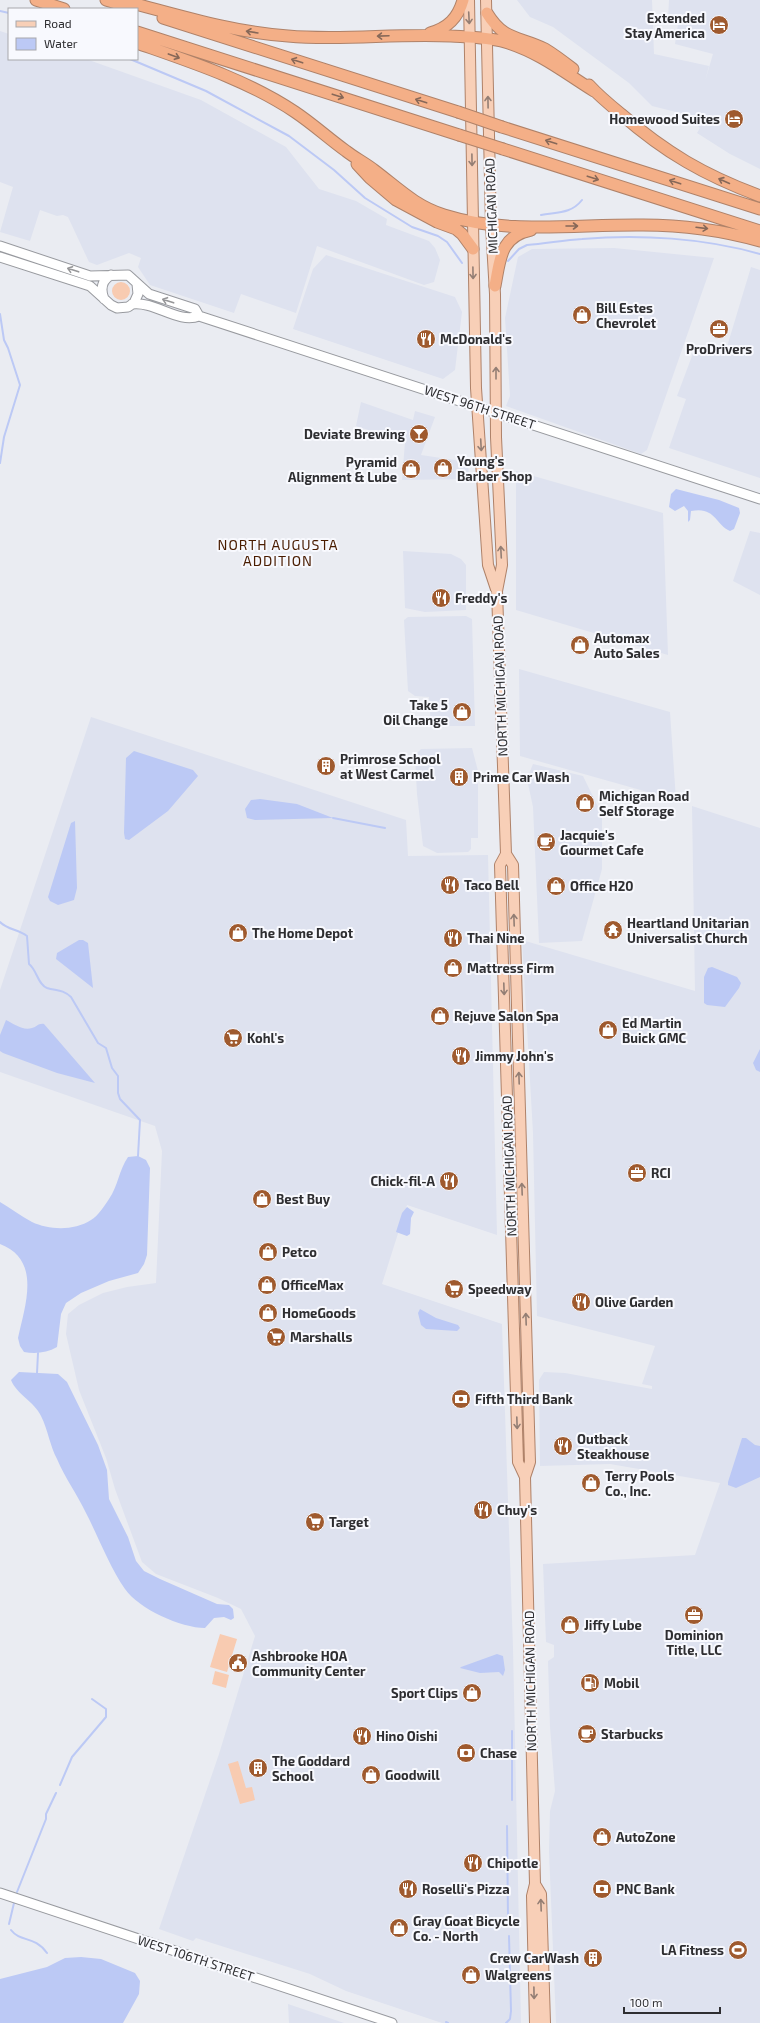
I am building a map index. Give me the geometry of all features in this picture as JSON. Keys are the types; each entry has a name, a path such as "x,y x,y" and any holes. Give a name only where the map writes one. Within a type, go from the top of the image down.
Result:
{"highway":[{"path":"29,0 48,8"},
{"path":"36,0 61,8"},
{"path":"106,0 131,8"},
{"path":"120,0 216,25 268,35 310,37 422,34 470,37 505,42 542,57 594,91 650,139 667,151 697,169 760,196"},
{"path":"422,34 440,30 448,25 456,16 463,0"},
{"path":"138,10 760,209"},
{"path":"487,13 497,28 502,32 545,49 578,72 594,91"},
{"path":"138,32 760,231"},
{"path":"138,42 255,89 304,118 412,200 441,214 491,225 677,226 715,230 760,241"},
{"path":"346,151 370,178 396,200 437,222 456,229 462,234 473,249"},
{"path":"495,286 502,255 510,240 523,232 556,226"}],"main road":[{"name":"MICHIGAN ROAD","path":"468,0 478,406"},
{"name":"MICHIGAN ROAD","path":"486,0 491,225 495,286 495,412"},
{"name":"NORTH MICHIGAN ROAD","path":"478,406 488,565 497,591"},
{"name":"NORTH MICHIGAN ROAD","path":"495,412 502,565 497,591 506,854 513,865 530,1462 525,1477 535,1884 532,1896 535,2023"},
{"name":"NORTH MICHIGAN ROAD","path":"535,1884 541,1894 545,2023"}],"street":[{"path":"0,246 90,276 128,275 137,284 138,294 132,304 117,308 111,305 87,285 0,257"},
{"path":"104,298 102,291 103,284 111,275"},
{"name":"WEST 96TH STREET","path":"137,284 149,294 195,309 199,316"},
{"name":"WEST 96TH STREET","path":"132,304 142,304 190,320 199,316 760,499"},
{"name":"WEST 106TH STREET","path":"0,1893 392,2023"}],"shaded area":[{"path":"517,0 652,0 654,54 709,66 705,81 713,54 675,44 678,24 668,19 669,0 760,0 760,169 730,154 697,133 700,128 695,123 696,117 652,106 629,83 553,27 530,17"},
{"path":"0,31 8,34 8,60 89,60 201,100 286,147 319,189 356,201 387,219 386,225 429,241 435,248 440,260 434,282 424,285 317,246 296,313 241,294 234,313 150,285 138,267 141,258 129,253 97,265 89,262 68,217 63,215 57,216 40,210 30,241 0,232 13,187 0,182"},
{"path":"614,248 714,258 647,450 641,454 506,406 510,396 505,318 518,257 532,249"},
{"path":"326,255 455,297 462,312 455,370 443,379 293,329 313,269"},
{"path":"751,267 760,270 760,478 669,448 686,399 677,396 695,348 719,356 726,350"},
{"path":"117,282 125,282 130,287 128,298 125,300 117,300 112,295 112,287"},
{"path":"361,402 413,420 415,411 435,417 421,455 468,462 469,479 402,480 405,442 356,426"},
{"path":"516,471 663,513 668,655 516,610"},
{"path":"750,531 760,533 760,595 733,581"},
{"path":"403,551 451,554 461,559 466,565 466,610 425,612 405,608"},
{"path":"466,616 472,619 475,726 431,726 429,697 415,696 408,691 404,620 408,617"},
{"path":"519,669 670,712 676,800 520,756"},
{"path":"91,717 406,820 408,856 488,855 497,1235 407,1205 382,1284 502,1324 513,1648 521,2023 442,2023 346,1991 310,1974 196,1938 193,1941 159,1929 219,1754 255,1636 241,1609 218,1598 156,1574 142,1562 115,1489 106,1458 79,1390 66,1334 68,1314 79,1305 103,1293 127,1287 156,1283 162,1151 155,1126 0,1072 0,990"},
{"path":"472,748 478,771 478,838 471,838 471,849 468,852 437,853 423,846 417,794 415,755 421,749"},
{"path":"533,764 583,776 602,815 602,869 582,941 539,943 533,807 527,779"},
{"path":"692,806 760,828 760,2023 556,2023 549,1851 550,1811 555,1791 550,1727 548,1661 554,1657 554,1645 546,1642 543,1564 695,1555 720,1483 610,1464 540,1466 539,1380 544,1372 565,1373 652,1389 652,1386 642,1384 655,1346 537,1316 533,1133 522,940 695,991"},
{"path":"220,1634 237,1639 227,1672 210,1667"},
{"path":"215,1671 229,1675 226,1688 212,1684"},
{"path":"238,1761 246,1788 252,1787 255,1800 240,1804 228,1764"},
{"path":"288,2004 344,2023 289,2023"}],"water":[{"path":"676,489 719,500 739,508 740,513 734,529 730,531 710,513 699,510 691,511 690,520 688,522 688,511 684,506 675,511 669,507 671,494"},
{"path":"134,751 193,770 198,776 168,811 129,840 125,839 124,833 126,758"},
{"path":"260,799 297,804 333,818 255,820 247,818 245,809 251,800"},
{"path":"75,821 77,888 74,900 58,905 50,901 48,897 71,823"},
{"path":"79,940 83,940 88,943 93,988 56,959 57,953"},
{"path":"712,967 737,977 741,983 725,1007 707,1005 704,1003 704,977 708,968"},
{"path":"6,1020 25,1029 44,1024 95,1083 57,1073 0,1051 0,1035"},
{"path":"760,1049 760,1072 756,1070 753,1063"},
{"path":"138,1156 146,1160 150,1168 147,1255 144,1264 138,1273 109,1281 81,1293 66,1303 61,1314 57,1347 49,1351 32,1353 24,1352 20,1346 18,1338 26,1298 26,1272 22,1261 13,1251 0,1244 0,1202 28,1220 46,1227 69,1228 84,1224 99,1213 112,1194 122,1167 128,1157"},
{"path":"407,1207 414,1212 411,1218 410,1234 407,1236 396,1232 402,1213"},
{"path":"420,1309 436,1318 458,1325 460,1328 457,1331 426,1329 421,1325 418,1313"},
{"path":"19,1372 58,1374 67,1382 98,1445 107,1470 109,1499 128,1537 136,1561 144,1571 217,1604 229,1605 233,1609 234,1618 231,1620 224,1617 214,1618 205,1628 184,1625 150,1610 131,1596 114,1572 82,1506 60,1466 41,1416 34,1406 17,1390 11,1380"},
{"path":"742,1438 746,1438 755,1445 760,1446 760,1477 736,1488 728,1485 728,1482"},
{"path":"497,1654 503,1656 505,1670 503,1676 499,1672 480,1673 460,1668 461,1667"},
{"path":"81,1957 101,1959 135,1973 140,1981 139,1994 123,2023 0,2023 0,1979 47,1967 65,1958"}],"waterway":[{"path":"0,11 8,13"},
{"path":"132,60 206,91 289,136 334,170 365,198 412,227 438,236 447,242 462,263"},
{"path":"541,215 568,210 578,205 582,200"},
{"path":"508,261 519,249 527,245 626,237 649,237 694,241 717,244 760,254"},
{"path":"0,314 4,340 20,385 4,437 0,463"},
{"path":"333,818 385,828"},
{"path":"0,922 6,927 27,936 29,964 42,984 47,988 62,991 68,994 98,1043 106,1048 112,1068 118,1076 118,1093 120,1099 140,1120 138,1156"},
{"path":"37,1373 38,1353"},
{"path":"60,1785 72,1757 106,1717 106,1709 92,1699"},
{"path":"512,1731 512,1800"},
{"path":"17,1892 46,1819 46,1814 56,1793"},
{"path":"507,1826 508,1918"},
{"path":"9,1924 14,1903"},
{"path":"11,1930 19,1937 33,1941 42,1947 47,1953"},
{"path":"506,2023 510,2019 511,2011 509,1936"}],"place":[{"name":"Extended Stay America","path":"719,25"},
{"name":"Homewood Suites","path":"734,119"},
{"name":"Bill Estes Chevrolet","path":"582,315"},
{"name":"ProDrivers","path":"719,329"},
{"name":"McDonald's","path":"426,339"},
{"name":"Deviate Brewing","path":"419,434"},
{"name":"Young's Barber Shop","path":"443,468"},
{"name":"Pyramid Alignment & Lube","path":"411,469"},
{"name":"Freddy's","path":"441,598"},
{"name":"Automax Auto Sales","path":"580,645"},
{"name":"Take 5 Oil Change","path":"462,712"},
{"name":"Primrose School at West Carmel","path":"326,766"},
{"name":"Prime Car Wash","path":"459,777"},
{"name":"Michigan Road Self Storage","path":"585,803"},
{"name":"Jacquie's Gourmet Cafe","path":"546,842"},
{"name":"Taco Bell","path":"450,885"},
{"name":"Office H20","path":"556,886"},
{"name":"Heartland Unitarian Universalist Church","path":"613,930"},
{"name":"The Home Depot","path":"238,933"},
{"name":"Thai Nine","path":"453,938"},
{"name":"Mattress Firm","path":"453,968"},
{"name":"Rejuve Salon Spa","path":"440,1016"},
{"name":"Ed Martin Buick GMC","path":"608,1030"},
{"name":"Kohl's","path":"233,1038"},
{"name":"Jimmy John's","path":"461,1056"},
{"name":"RCI","path":"637,1173"},
{"name":"Chick-fil-A","path":"449,1181"},
{"name":"Best Buy","path":"262,1199"},
{"name":"Petco","path":"268,1252"},
{"name":"OfficeMax","path":"267,1285"},
{"name":"Speedway","path":"454,1289"},
{"name":"Olive Garden","path":"581,1302"},
{"name":"HomeGoods","path":"268,1313"},
{"name":"Marshalls","path":"276,1337"},
{"name":"Fifth Third Bank","path":"461,1399"},
{"name":"Outback Steakhouse","path":"563,1446"},
{"name":"Terry Pools Co., Inc.","path":"591,1483"},
{"name":"Chuy's","path":"483,1510"},
{"name":"Target","path":"315,1522"},
{"name":"Dominion Title, LLC","path":"694,1615"},
{"name":"Jiffy Lube","path":"570,1625"},
{"name":"Ashbrooke HOA Community Center","path":"238,1663"},
{"name":"Mobil","path":"590,1683"},
{"name":"Sport Clips","path":"472,1693"},
{"name":"Starbucks","path":"587,1734"},
{"name":"Hino Oishi","path":"362,1736"},
{"name":"Chase","path":"466,1753"},
{"name":"The Goddard School","path":"258,1768"},
{"name":"Goodwill","path":"371,1775"},
{"name":"AutoZone","path":"602,1837"},
{"name":"Chipotle","path":"473,1863"},
{"name":"Roselli's Pizza","path":"408,1889"},
{"name":"PNC Bank","path":"602,1889"},
{"name":"Gray Goat Bicycle Co. - North","path":"399,1928"},
{"name":"LA Fitness","path":"738,1950"},
{"name":"Crew CarWash","path":"593,1958"},
{"name":"Walgreens","path":"471,1975"}],"district":[{"name":"NORTH AUGUSTA ADDITION","path":"278,552"}]}
